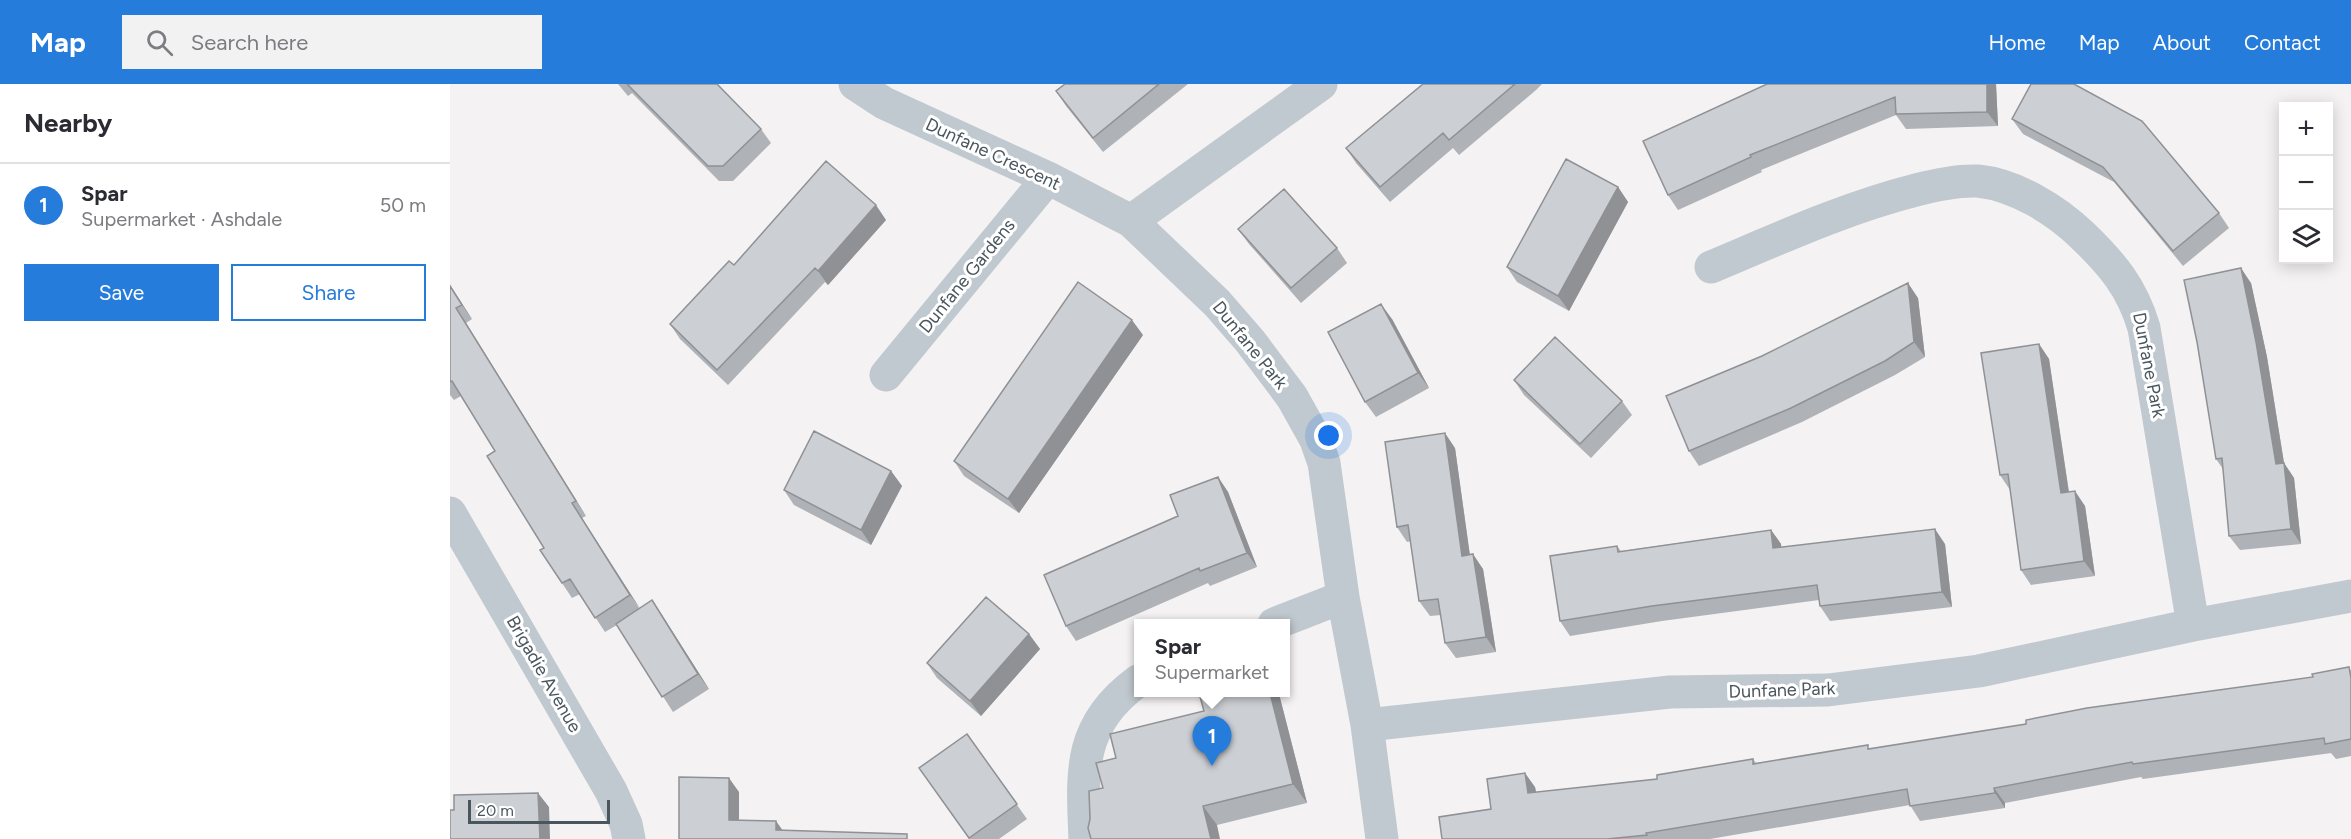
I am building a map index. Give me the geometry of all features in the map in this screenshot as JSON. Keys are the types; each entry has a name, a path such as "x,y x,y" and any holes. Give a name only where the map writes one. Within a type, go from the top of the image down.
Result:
{"street":[{"name":"Dunfane Crescent","path":"855,84 884,103 1048,178 1131,221"},
{"path":"1131,221 1322,84"},
{"name":"Dunfane Gardens","path":"886,375 1048,178"},
{"name":"Dunfane Park","path":"1711,267 1867,203 1929,187 1960,182 1992,184 2010,189 2054,212 2116,270 2137,304 2146,338 2193,625"},
{"name":"Dunfane Park","path":"1131,221 1217,303 1278,377 1305,418 1324,463 1343,597 1367,724 1382,839"},
{"name":"Brigadie Avenue","path":"450,513 611,791 626,824 630,839"},
{"name":"Dunfane Park","path":"1367,724 1670,692 1828,690 1979,671 2193,625 2351,596"},
{"path":"1287,619 1343,597"},
{"path":"1085,839 1082,784 1092,736 1109,706 1134,684"}],"building":[{"path":"627,84 717,84 761,129 723,166 708,166"},
{"path":"1065,84 1159,84 1093,138 1056,91"},
{"path":"1423,84 1515,84 1449,140 1443,133 1380,187 1346,148"},
{"path":"1767,84 1987,84 1987,112 1896,114 1895,97 1750,155 1751,157 1668,195 1643,141"},
{"path":"2031,84 2074,84 2142,121 2219,213 2173,251 2103,167 2012,119"},
{"path":"1566,159 1618,187 1558,296 1507,267"},
{"path":"826,161 876,205 818,271 815,268 717,370 670,324 729,261 734,265"},
{"path":"1284,189 1337,248 1291,288 1238,229"},
{"path":"2241,268 2276,464 2284,463 2291,529 2229,536 2222,458 2216,459 2197,342 2184,280"},
{"path":"1078,282 1132,320 1008,499 954,461"},
{"path":"1908,283 1914,342 1885,361 1791,408 1689,451 1666,396 1762,356"},
{"path":"450,286 462,305 456,308 576,501 572,503 630,595 595,618 570,579 562,583 540,550 544,548 487,456 495,451 452,381 450,382"},
{"path":"1381,304 1418,373 1365,402 1328,332"},
{"path":"1555,337 1622,401 1580,444 1514,380"},
{"path":"2039,344 2061,493 2075,491 2084,561 2021,570 2008,474 2000,475 1981,353"},
{"path":"814,431 891,471 861,530 784,490"},
{"path":"1445,433 1462,556 1473,554 1486,637 1445,643 1438,599 1419,601 1408,525 1397,527 1385,442"},
{"path":"1218,477 1247,553 1200,571 1199,568 1066,626 1044,575 1178,516 1170,495"},
{"path":"1935,529 1942,592 1820,606 1817,585 1652,606 1560,621 1550,556 1617,546 1618,552 1771,530 1773,548"},
{"path":"986,597 1029,634 970,701 927,663"},
{"path":"652,600 698,674 662,697 616,624"},
{"path":"2349,667 2351,739 2325,744 2324,738 2133,764 2132,762 1994,788 1995,793 1910,806 1907,789 1646,833 1647,835 1607,839 1442,839 1439,817 1491,809 1487,779 1525,773 1528,793 1657,779 1657,775 1753,759 1753,764 1868,745 1868,749 2026,724 2026,720 2087,708 2313,677 2312,674"},
{"path":"1200,697 1271,697 1293,784 1203,806 1211,839 1091,839 1088,828 1089,791 1103,788 1096,763 1116,758 1110,734 1204,711"},
{"path":"967,734 1017,804 969,838 919,768"},
{"path":"679,777 729,778 729,820 776,821 776,830 907,834 907,839 679,839"},
{"path":"538,793 540,839 450,839 450,810 454,810 454,795"}],"place":[{"name":"Spar","path":"1212,766"}]}
